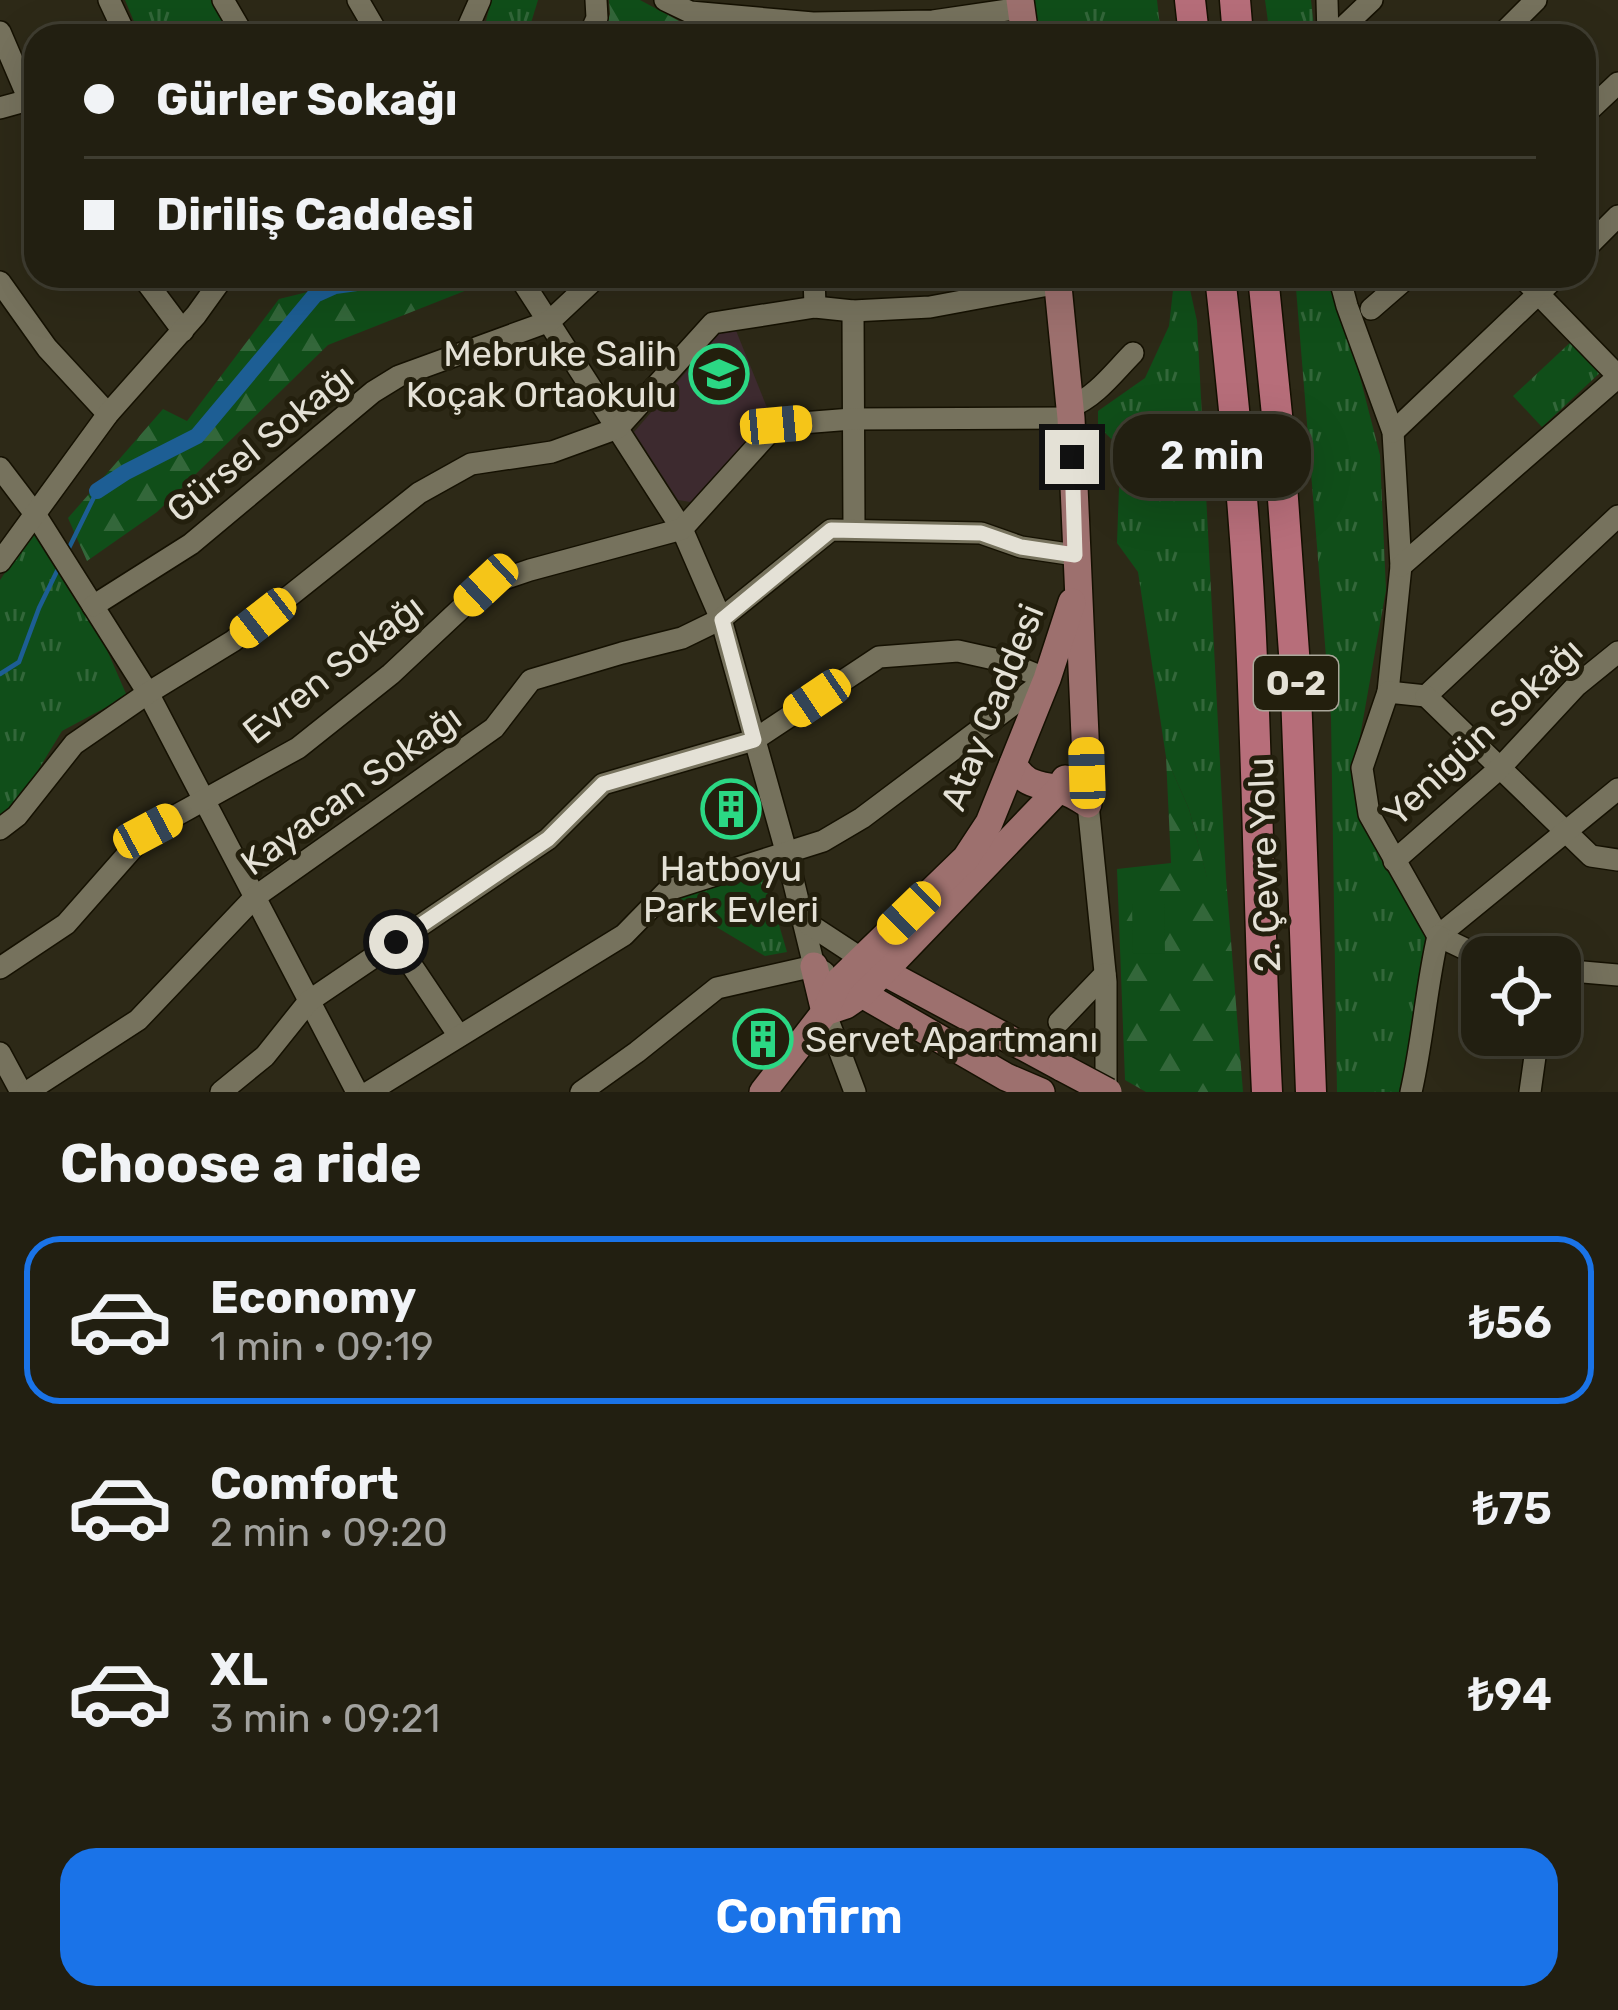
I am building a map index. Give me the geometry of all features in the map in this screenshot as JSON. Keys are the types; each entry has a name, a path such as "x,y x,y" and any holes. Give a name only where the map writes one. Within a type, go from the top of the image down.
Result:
{"highway":[{"name":"2. Çevre Yolu","path":"1221,288 1252,657 1267,1092"},
{"name":"2. Çevre Yolu","path":"1264,288 1295,667 1311,1092"}],"main road":[{"path":"1013,764 1022,779 1088,804 1063,288"},
{"name":"Atay Caddesi","path":"872,966 989,823 1047,679 1078,584"},
{"path":"1047,679 1066,680 1084,689"},
{"name":"Atay Caddesi","path":"763,1092 825,1012 846,1005 850,987 1059,790 1086,742"},
{"path":"872,966 1107,1092"},
{"path":"814,967 825,1012"},
{"path":"850,987 1006,1077 1041,1092"}],"street":[{"path":"665,0 690,12 813,22 933,22 1022,15"},
{"path":"1345,24 1372,0"},
{"path":"1512,24 1536,0"},
{"path":"0,32 24,85"},
{"path":"1596,103 1618,82"},
{"path":"1596,238 1618,216"},
{"path":"0,282 47,347 108,414"},
{"path":"151,288 182,331"},
{"path":"0,562 108,414 215,288"},
{"path":"527,288 682,529 722,620 814,967"},
{"name":"Gürsel Sokağı","path":"93,606 191,544 373,392 399,376 550,321 585,288"},
{"path":"814,288 815,307"},
{"path":"0,829 17,816 74,744 233,641 419,493 471,464 552,452 618,428 713,322 815,307 853,311 930,307 1016,288"},
{"path":"1342,288 1393,432 1402,566 1388,692 1362,768 1369,814 1438,936 1461,947"},
{"path":"1371,308 1395,288"},
{"path":"1402,566 1618,376 1532,288"},
{"path":"1393,432 1544,288"},
{"path":"853,311 854,529"},
{"path":"682,529 776,425 852,418 1071,412 1133,353"},
{"path":"0,468 35,514 148,693 357,1092"},
{"path":"1426,696 1618,516"},
{"name":"Evren Sokağı","path":"0,968 66,924 148,831 298,748 391,674 486,585 682,529"},
{"name":"Kayacan Sokağı","path":"24,1092 138,1020 255,898 494,728 531,680 682,638 722,620 831,530 981,533 1021,547 1075,555"},
{"path":"221,1092 265,1056 309,1001 548,839 603,784 754,740 879,657 958,651 1047,679"},
{"name":"Yenigün Sokağı","path":"1394,861 1500,768 1576,686 1618,652"},
{"path":"369,1092 624,935 668,890 823,841 862,818 1047,679"},
{"path":"1388,692 1426,696 1591,856 1618,860"},
{"path":"1411,1092 1438,936 1618,789"},
{"path":"1088,804 1105,974 1107,1092"},
{"path":"804,921 872,966"},
{"path":"396,942 459,1036"},
{"path":"581,1092 717,988 814,967 850,987"},
{"path":"1581,972 1618,975"},
{"path":"1059,1022 1105,974"},
{"path":"825,1012 855,1092"},
{"path":"0,1053 24,1092"},
{"path":"1530,1092 1535,1056"}],"shaded area":[{"name":"Mebruke Salih Koçak Ortaokulu","path":"724,328 735,328 772,420 702,497 678,500 634,432"}],"green space":[{"path":"125,0 216,0 231,24 135,24"},
{"path":"491,0 538,0 531,24 485,24"},
{"path":"609,0 640,0 685,24 607,24"},
{"path":"1031,0 1157,0 1160,24 1034,24"},
{"path":"1265,0 1311,0 1314,24 1268,24"},
{"path":"324,288 472,288 328,345 157,512 87,561 68,518 163,409 187,421 279,299"},
{"path":"1190,288 1197,321 1226,878 1207,878 1189,809 1166,757 1138,572 1117,543 1119,488 1138,465 1098,426 1098,411 1145,378 1169,326 1173,290"},
{"path":"1296,288 1334,288 1380,455 1386,590 1355,765 1435,931 1406,1092 1337,1092 1331,718"},
{"path":"1575,338 1604,369 1542,427 1513,396"},
{"path":"35,529 90,611 127,696 62,731 10,816 0,822 0,580"},
{"path":"1166,757 1189,809 1207,877 1226,878 1243,1092 1146,1092 1125,1080 1117,869 1171,863"},
{"path":"762,867 787,952 765,956 668,898"},
{"path":"1132,903 1164,903 1165,953 1133,954"}],"waterway":[{"path":"97,491 197,436 315,295 331,288"},
{"path":"68,550 97,491"},
{"path":"0,674 19,662 59,567"}],"place":[{"name":"Mebruke Salih Koçak Ortaokulu","path":"719,374"},
{"name":"Hatboyu Park Evleri","path":"731,809"},
{"name":"Servet Apartmanı","path":"763,1039"}],"route":[{"path":"396,942 548,839 603,784 754,740 722,620 831,530 981,533 1021,547 1075,555 1072,457"}]}
